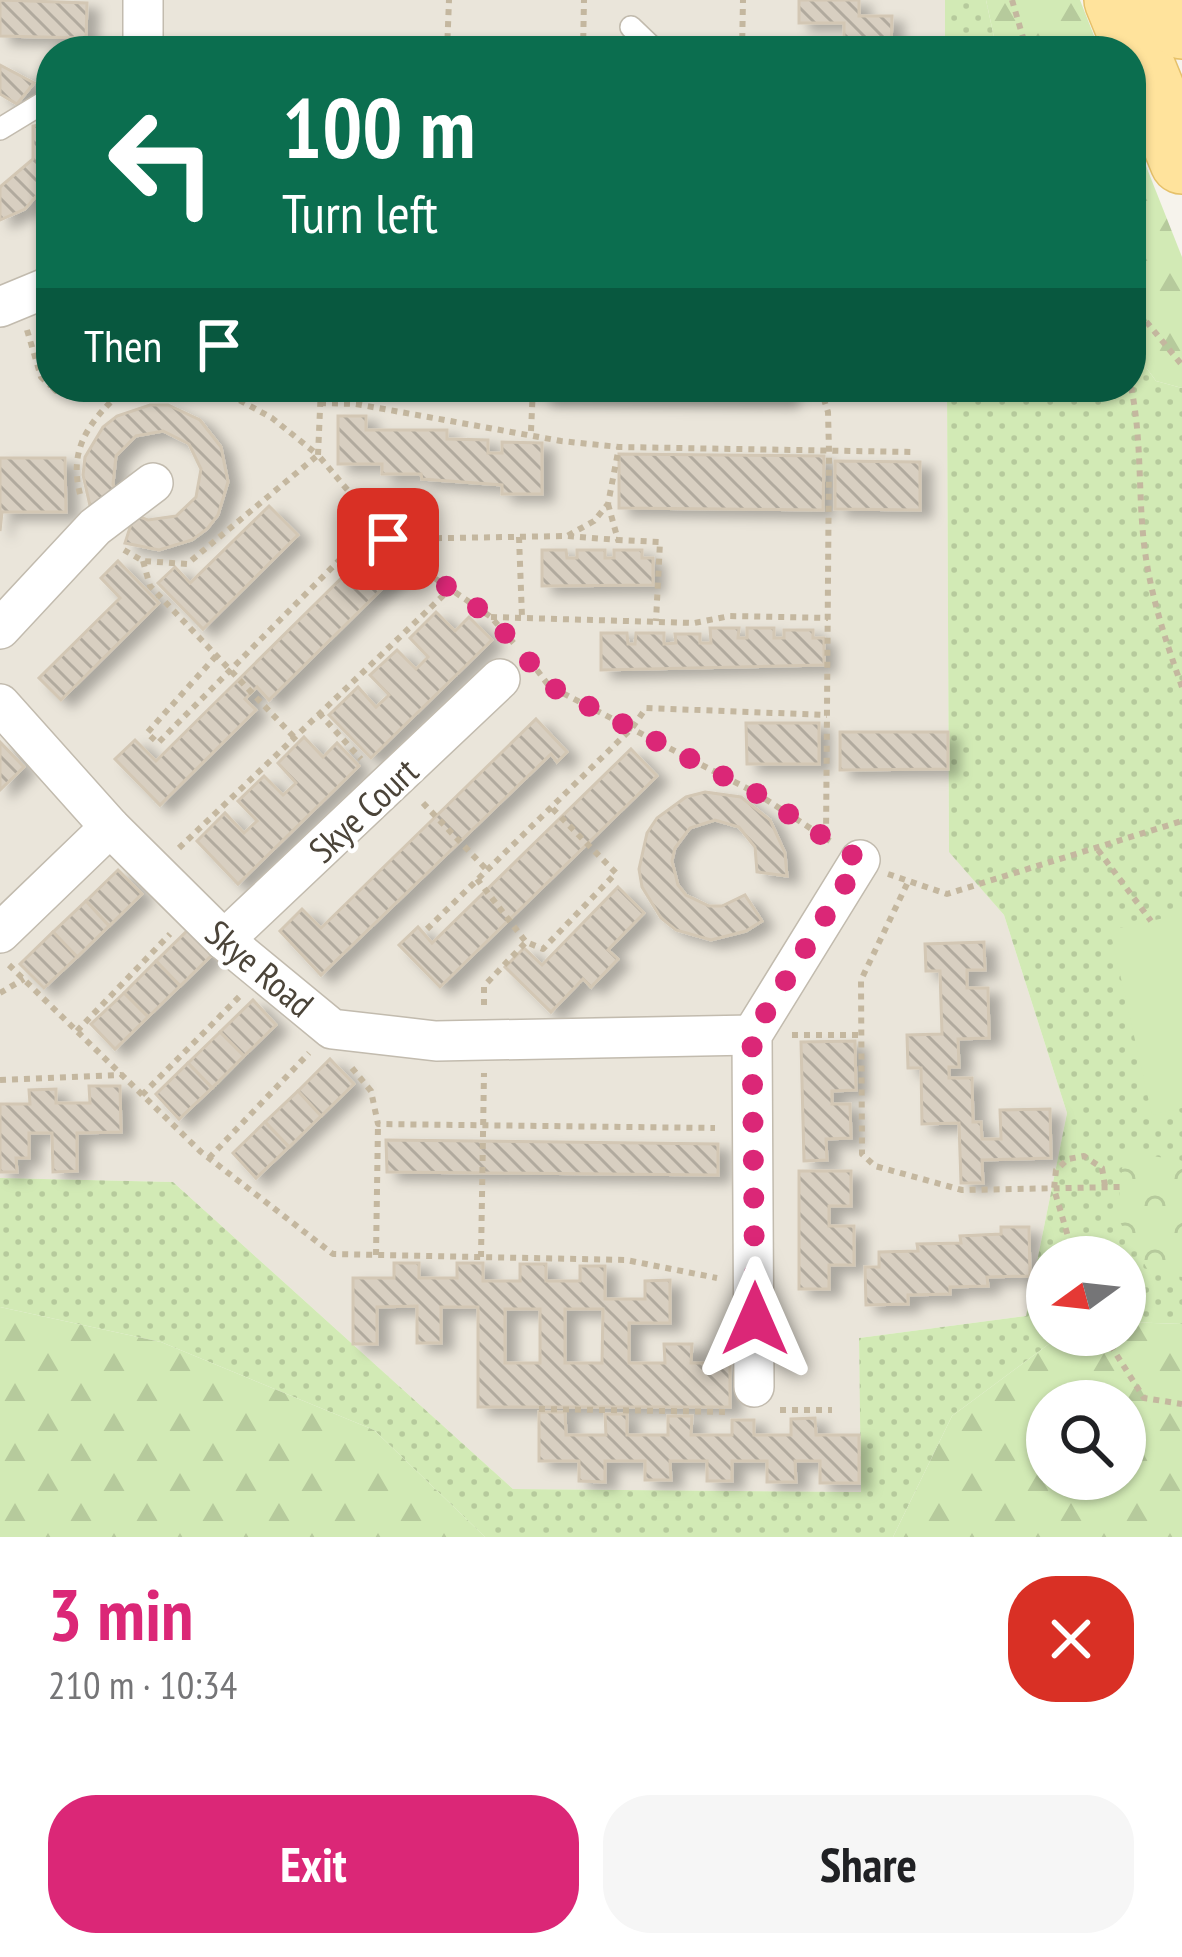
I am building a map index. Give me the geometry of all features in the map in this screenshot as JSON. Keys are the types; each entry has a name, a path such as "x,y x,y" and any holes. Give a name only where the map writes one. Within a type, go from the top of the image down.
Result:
{"main road":[{"path":"1116,0 1131,36"},
{"path":"1171,0 1182,27"},
{"path":"1146,73 1182,161"}],"street":[{"path":"143,0 143,36"},
{"path":"0,629 95,526 153,483"},
{"name":"Skye Court","path":"224,940 500,679"},
{"name":"Skye Road","path":"0,704 110,827 193,910 332,1028 436,1041 752,1035"},
{"path":"0,933 110,827"},
{"path":"750,1398 756,1286 752,1035 860,860"}],"lane":[{"path":"631,27 640,36"},
{"path":"0,129 36,107"}],"path":[{"path":"448,0 448,36"},
{"path":"583,36 584,0"},
{"path":"742,36 743,0"},
{"path":"1012,0 1023,36"},
{"path":"23,297 36,355"},
{"path":"1146,321 1182,364"},
{"path":"110,402 79,441 76,476 83,504 95,526 143,561 187,564 318,455 320,404 356,404 619,447 913,452"},
{"path":"243,402 272,418 318,455 404,557 491,617 550,686 756,793 860,860 907,884 947,894 1182,820"},
{"path":"531,433 532,402"},
{"path":"825,402 829,451 826,838"},
{"path":"1134,402 1140,429 1143,540 1155,609 1182,686"},
{"path":"618,540 608,504 619,447"},
{"path":"567,536 594,521 608,504"},
{"path":"216,656 147,733 158,743 375,524"},
{"path":"388,539 567,536 660,542 656,622"},
{"path":"519,537 522,618"},
{"path":"143,561 150,586 294,737"},
{"path":"155,872 450,589"},
{"path":"491,617 694,623 730,616 827,618"},
{"path":"427,928 632,728 646,708 827,715"},
{"path":"319,713 487,870"},
{"path":"1098,850 1151,921"},
{"path":"477,879 526,942"},
{"path":"907,884 861,980 862,1154 875,1166 962,1190 1120,1187"},
{"path":"77,1031 193,910"},
{"path":"0,956 209,1158 333,1254 626,1260 756,1286"},
{"path":"142,1095 263,972"},
{"path":"0,993 24,979"},
{"path":"332,1028 334,1046 371,1091 378,1124 376,1256"},
{"path":"209,1158 332,1028"},
{"path":"752,1035 861,1035"},
{"path":"0,1080 122,1076"},
{"path":"378,1124 755,1128"},
{"path":"1067,1236 1054,1190 1056,1170 1068,1159 1084,1156 1102,1168 1105,1186"},
{"path":"1117,1356 1144,1398 1182,1404"},
{"path":"539,1409 728,1413 750,1398 832,1410"}],"shaded area":[{"path":"0,0 945,0 945,36 36,36 36,402 947,402 949,851 1004,915 1067,1113 1042,1236 1026,1236 1026,1316 859,1338 862,1492 513,1489 173,1182 0,1178"}],"green space":[{"path":"945,0 986,0 994,36 945,36"},
{"path":"986,0 1080,0 1094,36 994,36"},
{"path":"1146,166 1182,257 1182,388 1156,381 1146,367"},
{"path":"1146,367 1156,381 1182,388 1182,1324 1146,1323 1146,1236 1042,1236 1067,1113 1004,915 949,852 947,402 1146,402"},
{"path":"1182,914 1182,1108 1152,1115 1110,930"},
{"path":"1124,1151 1182,1161 1182,1277 1149,1272 1146,1236 1128,1236 1117,1217"},
{"path":"0,1178 173,1182 513,1489 861,1492 859,1338 1026,1316 1026,1356 1033,1356 952,1416 893,1537 485,1537 374,1430 161,1342 0,1307"},
{"path":"0,1307 161,1342 374,1430 485,1537 0,1537"},
{"path":"1146,1323 1182,1324 1182,1537 893,1537 952,1416 1033,1356 1146,1356"}],"building":[{"path":"0,0 87,3 86,36 0,36"},
{"path":"799,0 859,0 859,16 892,16 891,36 844,36 844,23 799,23"},
{"path":"0,65 34,83 17,104 0,94"},
{"path":"33,126 36,196 25,209 0,220 0,187 33,159"},
{"path":"150,405 168,405 200,420 221,447 228,482 218,515 207,529 192,540 159,550 125,543 134,515 148,520 176,516 196,497 201,469 189,444 163,431 136,436 116,456 113,484 117,497 91,510 83,475 85,457 103,427 117,416"},
{"path":"338,416 366,416 366,430 447,430 447,439 488,440 488,453 502,453 502,442 542,443 542,494 502,494 502,485 382,474 382,464 338,464"},
{"path":"619,454 824,456 823,510 619,508"},
{"path":"0,458 65,458 66,512 2,512 0,531"},
{"path":"835,461 920,462 920,510 835,509"},
{"path":"269,506 298,535 203,629 158,583 175,567 190,583"},
{"path":"373,547 398,573 269,700 257,687 245,699 256,710 160,805 115,759 135,740 156,761"},
{"path":"542,550 566,550 567,558 577,558 577,550 605,550 605,558 614,558 614,550 642,550 642,558 653,558 653,585 542,586"},
{"path":"118,561 159,603 61,700 39,678 120,598 101,578"},
{"path":"436,612 455,631 469,617 492,640 371,758 329,715 358,687 376,707 389,695 370,675 397,650 416,669 428,657 410,638"},
{"path":"710,628 739,628 738,638 747,638 747,628 774,628 774,638 784,638 784,630 813,630 813,638 824,638 824,665 601,670 601,633 627,633 628,644 635,644 636,633 664,633 664,644 676,643 675,634 700,634 700,643 711,643"},
{"path":"536,719 567,752 557,762 551,754 321,975 280,931 302,909 321,928"},
{"path":"746,723 819,723 819,764 747,764"},
{"path":"840,732 948,732 948,769 840,770"},
{"path":"304,737 323,757 337,743 359,766 238,884 197,841 225,813 244,833 257,821 238,801 264,776 283,795 296,783 278,763"},
{"path":"0,742 24,767 0,790"},
{"path":"631,749 657,776 440,987 399,945 418,927 432,943"},
{"path":"705,792 741,797 770,820 785,853 787,876 757,872 755,847 739,827 715,820 690,828 672,861 678,885 686,895 709,906 722,906 745,895 762,921 746,931 711,940 676,930 661,918 642,887 639,869 647,833 657,818 686,797"},
{"path":"118,870 142,894 109,926 86,901"},
{"path":"618,887 644,913 608,950 618,959 591,987 583,979 551,1012 505,967 524,948 542,965"},
{"path":"86,901 109,926 77,957 53,932"},
{"path":"188,930 212,955 180,986 156,961"},
{"path":"53,932 77,957 44,988 20,964"},
{"path":"984,942 985,970 967,970 967,988 988,988 989,1038 958,1039 959,1067 949,1067 949,1078 972,1078 973,1122 981,1122 982,1139 1001,1139 1000,1110 1050,1109 1051,1158 982,1160 983,1183 961,1183 959,1123 922,1124 921,1068 908,1068 907,1035 942,1034 940,971 926,971 925,944"},
{"path":"156,961 180,986 148,1017 124,993"},
{"path":"124,993 148,1017 115,1049 91,1024"},
{"path":"253,1000 276,1025 244,1056 220,1032"},
{"path":"220,1032 244,1056 212,1088 188,1063"},
{"path":"855,1041 856,1090 832,1091 832,1104 850,1104 851,1138 826,1139 827,1160 804,1161 801,1042"},
{"path":"330,1059 354,1084 321,1116 298,1091"},
{"path":"188,1063 212,1088 179,1119 156,1094"},
{"path":"89,1086 120,1086 121,1132 77,1133 77,1171 53,1172 52,1133 29,1133 29,1158 16,1158 17,1172 0,1172 0,1104 30,1104 29,1090 56,1089 56,1103 90,1103"},
{"path":"298,1091 321,1116 289,1147 265,1122"},
{"path":"265,1122 289,1147 256,1178 233,1153"},
{"path":"386,1140 718,1144 718,1175 387,1172"},
{"path":"799,1171 851,1171 851,1206 829,1206 829,1226 854,1226 854,1265 829,1265 829,1289 799,1289"},
{"path":"1001,1227 1029,1227 1026,1276 987,1277 988,1286 950,1287 950,1294 908,1295 908,1304 866,1305 865,1267 879,1267 879,1252 918,1251 917,1244 961,1243 960,1236 1001,1234"},
{"path":"394,1263 419,1263 419,1278 457,1278 457,1263 483,1263 483,1281 520,1281 520,1264 546,1264 546,1281 580,1281 580,1266 605,1266 605,1299 645,1299 645,1281 670,1280 670,1323 629,1323 629,1363 665,1363 664,1344 692,1344 691,1363 730,1363 730,1407 478,1407 478,1307 441,1307 441,1343 417,1343 417,1306 377,1307 377,1344 353,1344 353,1278 394,1278","holes":["505,1309 540,1309 540,1363 505,1363","565,1309 603,1309 602,1363 565,1363"]},
{"path":"539,1412 565,1412 566,1435 606,1435 605,1414 627,1414 627,1435 668,1435 668,1416 692,1416 691,1435 732,1435 732,1420 754,1420 754,1435 791,1435 791,1419 815,1418 816,1435 859,1435 859,1483 820,1483 820,1461 795,1461 796,1482 767,1482 767,1461 732,1461 732,1481 707,1481 707,1461 670,1461 671,1480 645,1480 645,1461 605,1461 605,1482 579,1481 579,1461 539,1461"}],"route":[{"path":"388,539 404,557 491,617 550,686 756,793 860,860 752,1035 755,1319"}]}
